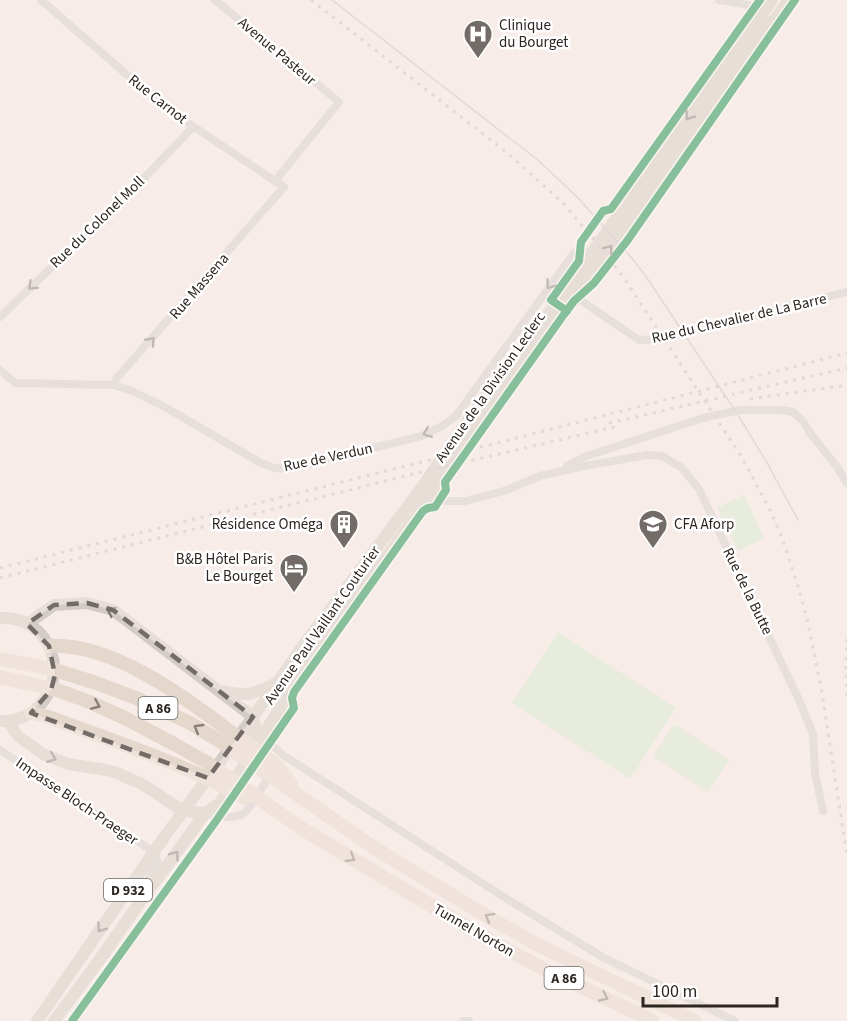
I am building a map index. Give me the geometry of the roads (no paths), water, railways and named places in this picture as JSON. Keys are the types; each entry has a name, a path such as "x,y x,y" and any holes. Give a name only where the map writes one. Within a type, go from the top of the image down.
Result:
{"highway":[{"path":"49,646 63,645 97,653 132,667 193,703 279,768 299,795"},
{"name":"A 86","path":"0,659 52,669 136,698 190,723 376,849 488,917 540,946 695,1021"},
{"name":"A 86","path":"0,677 57,690 125,717 206,762 269,807"},
{"path":"31,713 49,717 164,759 214,781 249,801 269,807"},
{"name":"Tunnel Norton","path":"269,807 477,933 540,967 654,1021"}],"main road":[{"name":"Avenue de la Division Leclerc","path":"425,493 459,433 620,215 772,0"},
{"name":"Avenue de la Division Leclerc","path":"425,493 624,228 767,25 776,18 789,0"},
{"name":"Avenue Paul Vaillant Couturier","path":"54,1021 205,813 220,803 239,773 277,683 312,634 425,493"},
{"name":"Avenue Paul Vaillant Couturier","path":"37,1021 183,812 257,728 324,643 425,493"},
{"path":"27,624 54,605 87,603 113,610 217,690 257,728"},
{"path":"0,618 16,620 36,630 49,646 54,660 55,675 51,690 43,703 31,713 4,721"},
{"path":"217,690 242,695 255,694 277,683"},
{"path":"4,721 18,736 43,754 68,764 117,773 142,784 183,812 205,813"}],"street":[{"name":"Rue Carnot","path":"41,0 163,106 284,187"},
{"name":"Avenue Pasteur","path":"215,0 339,102 275,181"},
{"path":"718,0 749,5 764,12"},
{"name":"Rue du Colonel Moll","path":"0,316 150,172 193,127"},
{"name":"Rue Massena","path":"114,386 116,379 284,187"},
{"name":"Rue de Verdun","path":"0,370 15,383 114,386 132,391 164,406 261,463 274,468 288,469 422,436 456,416 574,253 592,251"},
{"name":"Rue du Chevalier de La Barre","path":"573,295 639,340 656,339 847,292"},
{"path":"556,472 584,457 703,418 740,410 782,410 793,412 803,421 847,483"},
{"name":"Rue de la Butte","path":"425,493 445,501 466,501 504,491 540,476 647,455 662,456 681,467 699,489 787,673 813,735 815,773 823,811"},
{"path":"257,728 283,755 507,899 604,958 735,1021"},
{"name":"Impasse Bloch-Praeger","path":"0,750 154,852"},
{"path":"205,813 233,817 245,813 283,755"},
{"name":"Avenue Paul Vaillant Couturier","path":"147,892 150,873 158,863 154,852"}],"tram line":[{"path":"332,0 539,161 578,198 630,256 738,415 798,520"}],"railway":[{"path":"311,0 505,151 564,204 626,281 741,456 782,538 807,618 821,687 847,855"},
{"path":"0,568 847,353"},
{"path":"609,423 847,368"},
{"path":"750,399 847,385"},
{"path":"0,578 413,474 619,426"},
{"path":"847,639 847,699"}],"place":[{"name":"Clinique du Bourget","path":"478,60"},
{"name":"Résidence Oméga","path":"344,550"},
{"name":"CFA Aforp","path":"653,550"},
{"name":"B&B Hôtel Paris Le Bourget","path":"294,594"}]}
